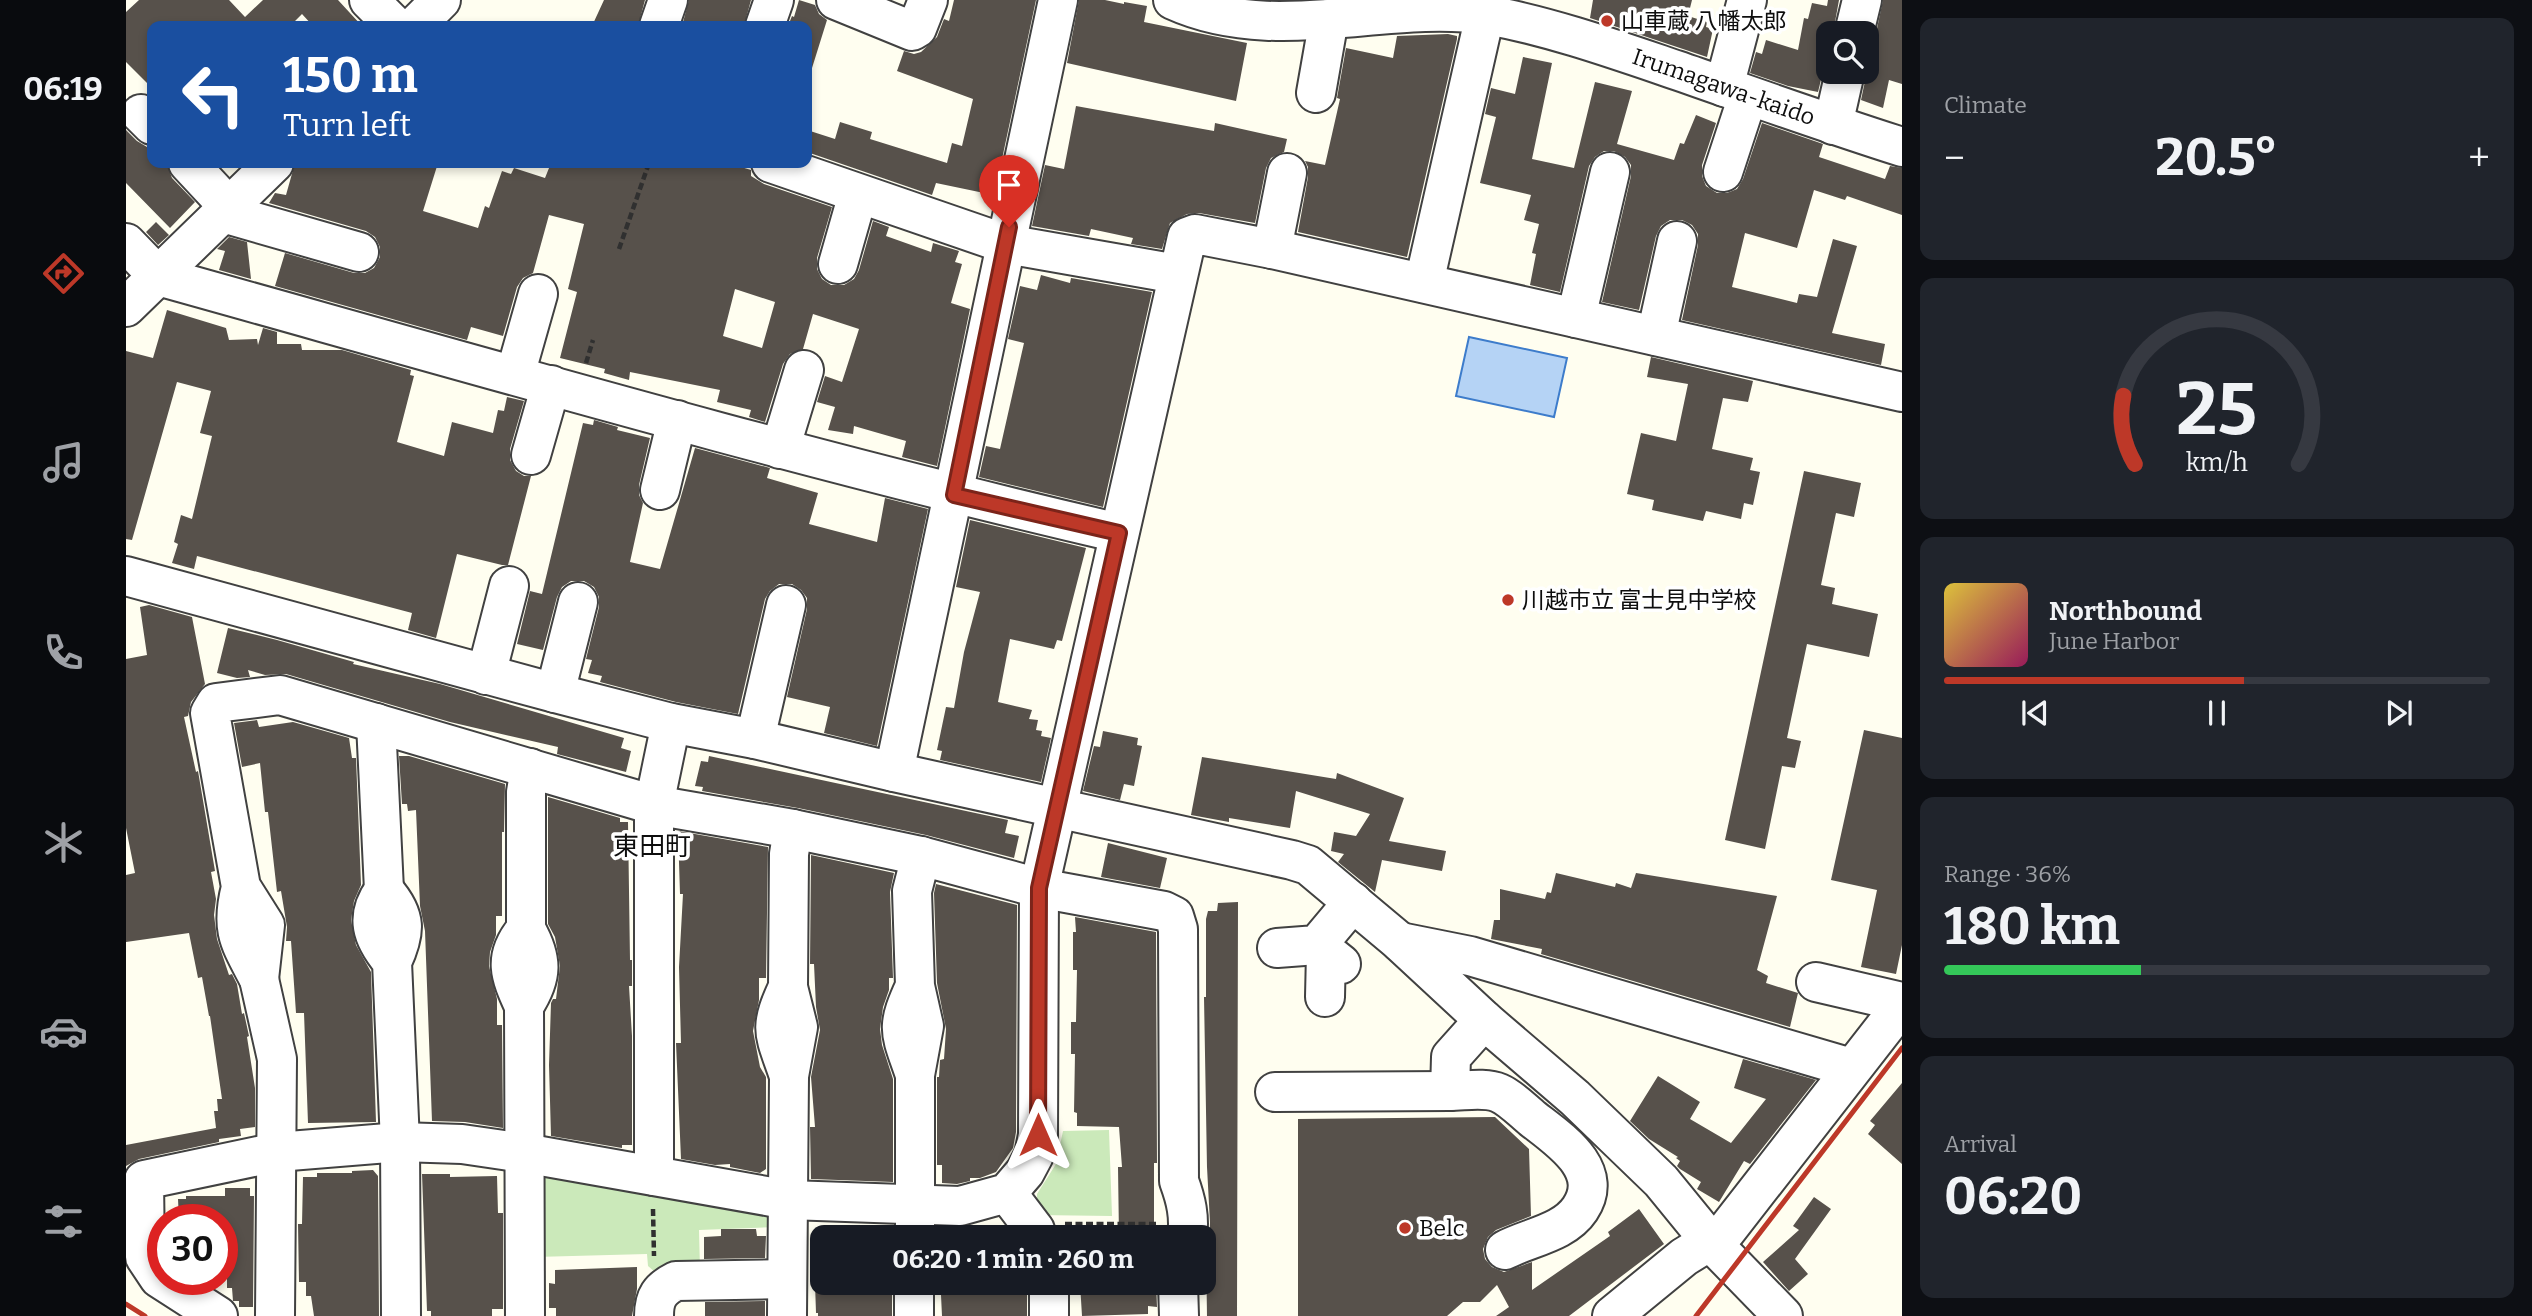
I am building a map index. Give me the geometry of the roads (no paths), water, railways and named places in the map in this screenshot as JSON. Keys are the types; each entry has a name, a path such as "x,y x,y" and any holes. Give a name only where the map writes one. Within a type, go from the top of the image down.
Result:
{"street":[{"path":"369,0 391,21"},
{"path":"420,21 441,0"},
{"path":"661,21 668,0"},
{"path":"767,21 774,0"},
{"path":"836,0 912,31 917,28 928,0"},
{"path":"894,772 1058,0"},
{"path":"1723,172 1747,0"},
{"path":"1857,21 1862,0"},
{"name":"Irumagawa-kaido","path":"1182,2 1229,18 1257,21 1329,19 1422,11 1485,15 1576,36 1902,147"},
{"path":"1424,283 1485,15"},
{"path":"1316,93 1329,19"},
{"path":"1833,125 1842,84"},
{"path":"192,168 226,210 359,252"},
{"path":"126,307 269,168"},
{"path":"785,168 1006,244 1177,274"},
{"path":"1576,318 1610,172"},
{"path":"1272,249 1287,173"},
{"path":"838,264 858,194"},
{"path":"218,1316 159,1278 145,1258 144,1180 277,1152 400,1142 462,1144 914,1222 1007,1193 1026,1172 1034,1155 1038,1135 1039,888 1187,237 1195,233 1272,249 1902,392"},
{"path":"1656,336 1677,241"},
{"path":"126,243 158,276 780,449 954,495 1119,533"},
{"path":"531,455 538,294"},
{"path":"780,449 804,370"},
{"path":"660,490 677,420"},
{"path":"126,576 555,694 671,723 755,739 1308,865 1400,942 1484,1020 1575,1098 1661,1181 1710,1241 1783,1316"},
{"path":"486,675 509,586"},
{"path":"555,694 578,602"},
{"path":"755,739 786,605"},
{"path":"275,1316 277,1059 260,979 265,925 241,887 210,713 216,703 280,695 654,805 793,829 921,856 1039,888 1164,911 1174,916 1178,929 1179,1181 1189,1221 1184,1225"},
{"path":"376,723 384,890 376,901 372,920 375,937 392,962 400,1142 401,1316"},
{"path":"654,1176 654,805 671,723"},
{"path":"525,1316 524,1006 535,990 540,963 535,945 526,929 526,792 530,768"},
{"path":"787,1316 789,1076 798,1027 788,987 789,854 793,829"},
{"path":"914,1222 915,1074 924,1026 915,986 912,891 921,856"},
{"path":"1277,948 1327,965 1353,902"},
{"path":"1400,942 1470,956 1851,1068"},
{"path":"1612,1316 1684,1257 1726,1231 1902,1004 1816,982"},
{"path":"1450,1091 1451,1057 1484,1020"},
{"path":"1275,1093 1482,1090 1499,1093 1571,1149 1585,1168 1588,1189 1580,1209 1568,1222 1551,1232 1505,1250"},
{"path":"1007,1193 1030,1225"},
{"path":"658,1302 677,1281 786,1279"},
{"path":"914,1295 914,1316"},
{"path":"1049,1295 1049,1316"},
{"path":"1178,1295 1179,1316"}],"water":[{"path":"1469,337 1567,358 1554,417 1456,396"}],"railway":[{"path":"1696,1316 1902,1048"},
{"path":"126,1304 145,1316"}],"place":[{"name":"山車蔵 八幡太郎","path":"1607,21"},
{"name":"川越市立 富士見中学校","path":"1508,600"},
{"name":"Belc","path":"1405,1228"}],"district":[{"name":"東田町","path":"652,846"}]}
